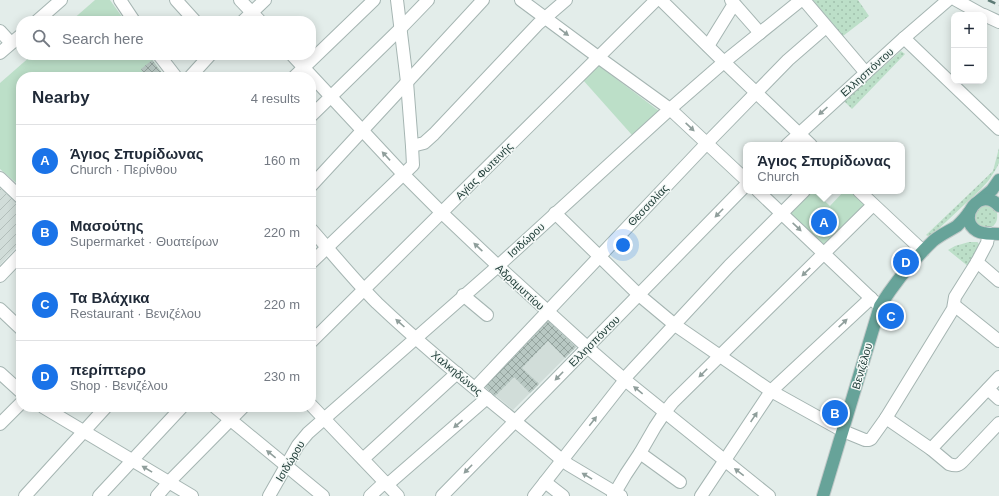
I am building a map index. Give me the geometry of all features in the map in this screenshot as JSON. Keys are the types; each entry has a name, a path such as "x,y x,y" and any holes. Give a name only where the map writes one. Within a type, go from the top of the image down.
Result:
{"main road":[{"path":"980,200 992,190 999,180"},
{"path":"980,200 992,200 999,206"},
{"name":"Βενιζέλου","path":"823,496 843,431 875,302 894,285 933,241 956,226 975,203 980,200"},
{"path":"969,212 970,223 973,228 991,232"},
{"path":"943,234 970,230 991,232"}],"street":[{"path":"43,16 61,0"},
{"path":"120,0 131,16"},
{"path":"176,0 190,16"},
{"path":"240,0 251,16"},
{"path":"253,16 265,0"},
{"path":"316,56 374,0"},
{"path":"316,258 413,165 407,82 397,0"},
{"path":"316,111 428,0"},
{"path":"316,181 483,0"},
{"path":"521,0 670,108 743,177"},
{"path":"412,146 422,144 434,134 538,24 566,0"},
{"name":"Αγίας Φωτεινής","path":"316,337 656,0"},
{"path":"661,0 808,142"},
{"name":"Ισιδώρου","path":"269,496 302,439 324,418 498,266 670,108 801,0"},
{"path":"804,0 866,73"},
{"name":"Ελλησπόντου","path":"790,142 948,0"},
{"path":"956,0 978,12"},
{"path":"708,46 733,2 760,33"},
{"path":"987,16 999,22"},
{"name":"Θεσσαλίας","path":"475,388 756,92 788,60 826,27"},
{"path":"0,31 11,43"},
{"path":"904,38 999,129"},
{"path":"0,53 16,39"},
{"path":"163,60 172,72"},
{"path":"195,72 205,60"},
{"name":"Αδραμυττίου","path":"297,60 308,72"},
{"path":"300,72 312,60"},
{"name":"Αδραμυττίου","path":"316,81 403,174 442,213 587,348 770,496"},
{"path":"0,178 16,193"},
{"name":"Ελλησπόντου","path":"442,496 743,188"},
{"path":"701,496 771,391 875,302 761,194"},
{"path":"534,496 625,379 734,261 801,194"},
{"path":"862,194 923,251"},
{"path":"616,495 626,474 665,412 873,205"},
{"path":"555,213 639,295 675,325 771,391 843,431 865,440 869,440 873,437 886,418 953,309 955,297 987,244 991,232"},
{"name":"Χαλκηδώνος","path":"316,235 364,290 415,338 562,460 616,495"},
{"path":"0,276 16,259"},
{"path":"977,262 999,281"},
{"path":"463,295 487,316"},
{"path":"954,305 999,341"},
{"path":"0,309 16,324"},
{"path":"0,373 16,387"},
{"path":"363,459 457,373"},
{"path":"931,449 999,376"},
{"path":"988,389 999,399"},
{"path":"370,496 488,398"},
{"path":"0,424 16,408"},
{"path":"316,410 398,496"},
{"path":"52,412 192,496"},
{"path":"25,496 101,412"},
{"path":"99,496 177,412"},
{"path":"221,412 323,496"},
{"path":"157,496 238,412"},
{"path":"886,418 931,449 949,464 956,466 962,462 999,423"},
{"path":"640,453 680,482"},
{"path":"545,482 563,496"}],"shaded area":[{"path":"0,188 16,202 16,247 0,265"},
{"path":"546,319 576,347 513,410 483,385"}],"green space":[{"path":"95,0 110,0 121,16 77,16"},
{"path":"813,0 858,0 869,16 843,36"},
{"path":"901,51 905,54 852,109 844,101"},
{"path":"26,60 153,60 161,72 16,72 16,183 0,169 0,83"},
{"path":"598,65 659,111 632,135 583,80"},
{"path":"999,148 999,163 989,180 932,235 926,235 993,171"},
{"path":"809,194 817,194 830,206 841,194 855,194 865,204 824,246 790,213"},
{"path":"986,204 996,210 997,216 995,224 990,228 979,226 974,220 976,209"},
{"path":"969,242 977,242 981,246 969,267 948,250 955,246"}],"building":[{"path":"152,60 161,72 143,72 141,69"},
{"path":"546,319 576,347 565,358 548,341 522,368 539,384 530,393 514,377 495,396 483,385"}],"railway":[{"path":"988,0 999,5"}],"place":[{"name":"Άγιος Σπυρίδωνας","path":"824,222"},
{"name":"περίπτερο","path":"906,262"},
{"name":"Τα Βλάχικα","path":"891,316"},
{"name":"Μασούτης","path":"835,413"}]}
